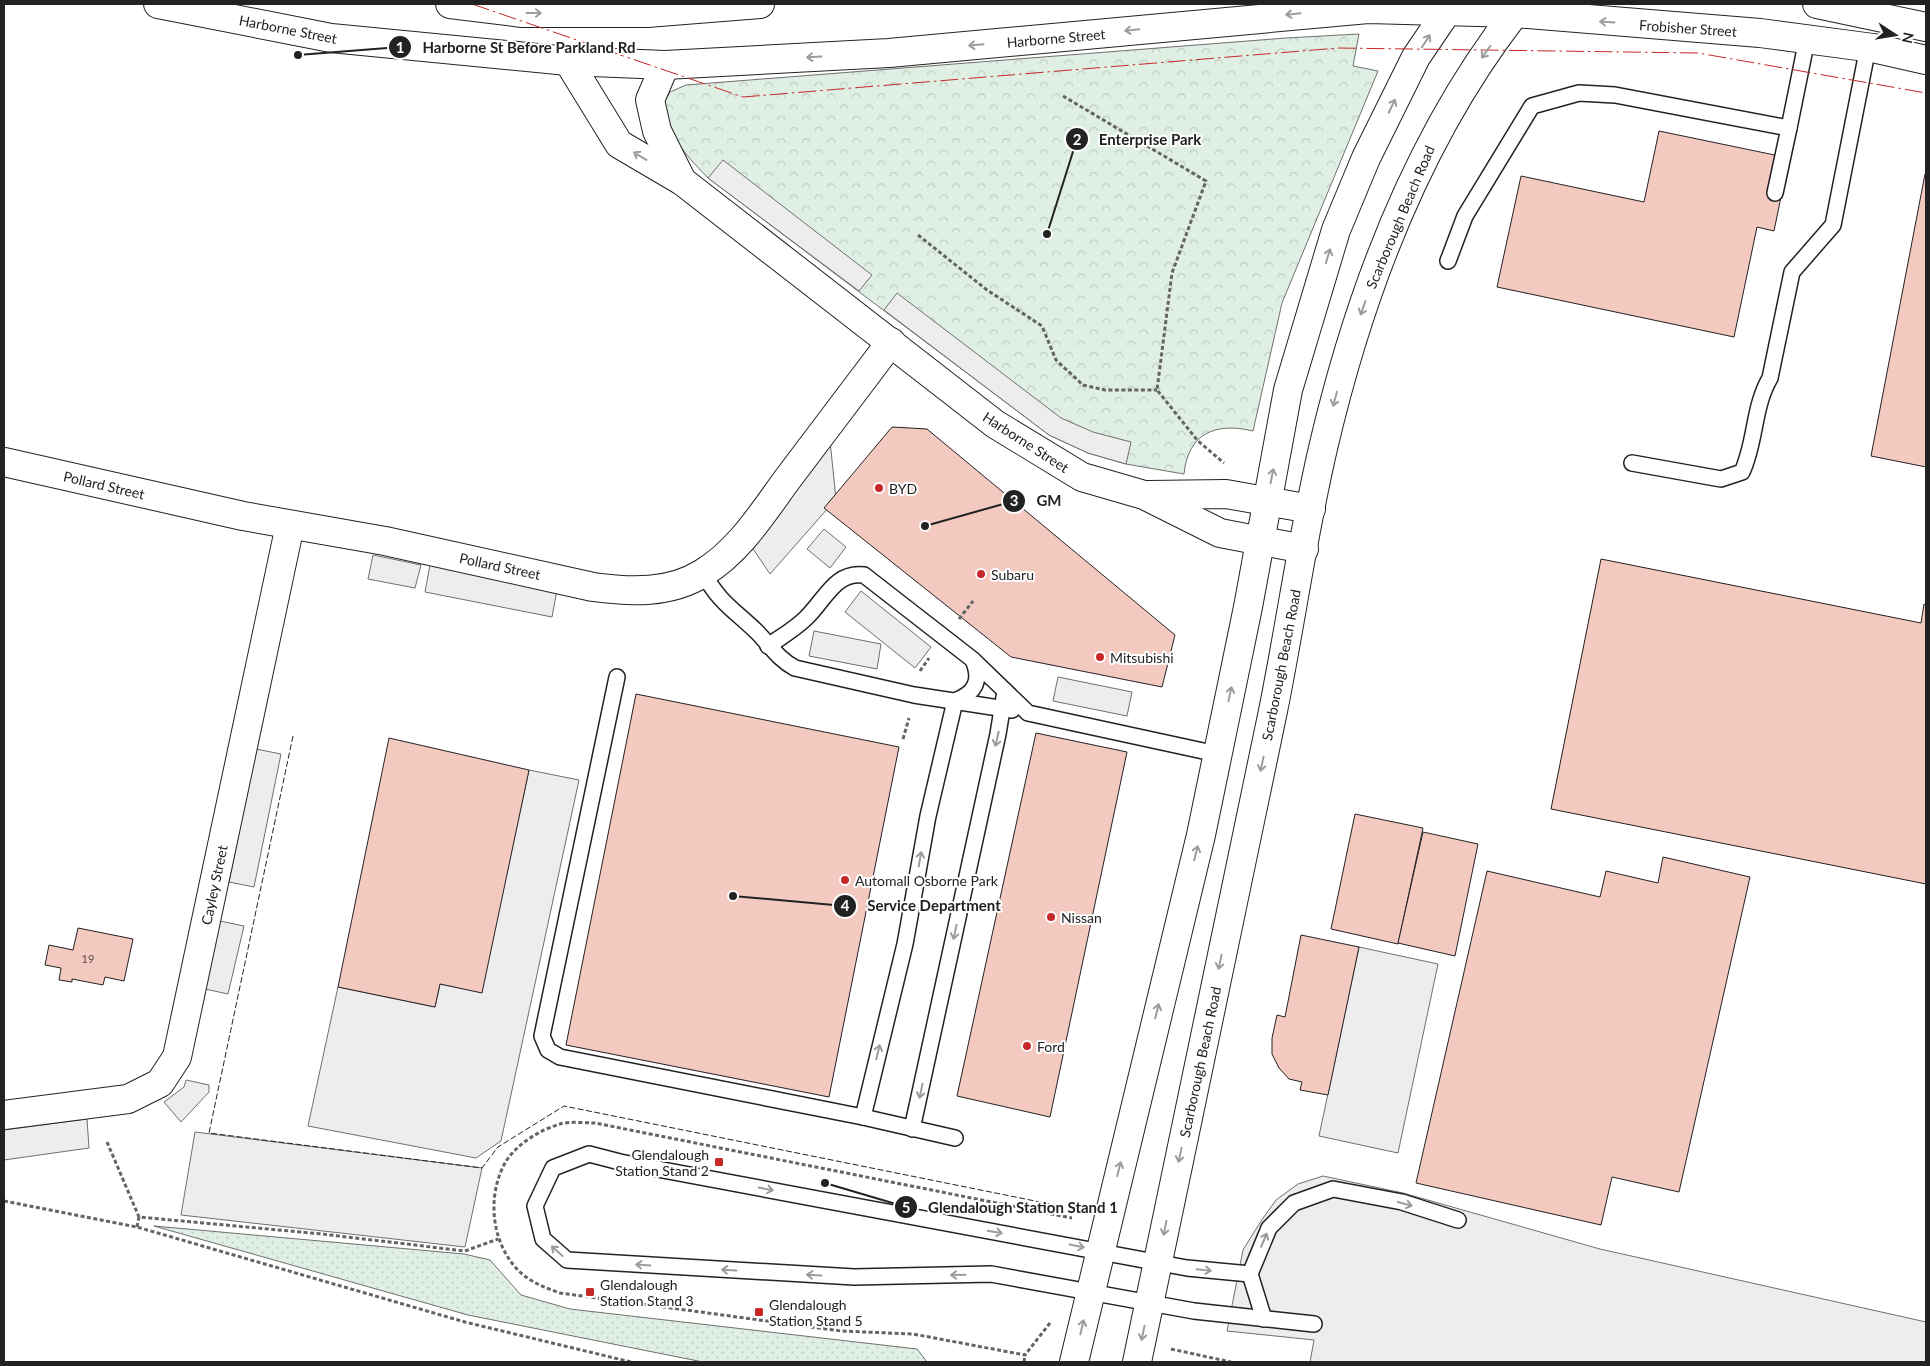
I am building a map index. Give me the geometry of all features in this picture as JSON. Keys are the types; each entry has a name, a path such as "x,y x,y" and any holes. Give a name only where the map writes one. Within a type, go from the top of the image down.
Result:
{"main road":[{"name":"Harborne Street","path":"158,4 331,38 568,61 665,65 889,53 1323,12 1449,7"},
{"path":"450,4 522,12 647,14 760,4"},
{"path":"1817,4 1926,27"},
{"path":"1074,1362 1201,835 1288,390 1336,230 1366,158 1416,57 1449,7"},
{"name":"Frobisher Street","path":"1449,7 1519,8 1760,33 1868,47 1926,60"},
{"name":"Scarborough Beach Road","path":"1137,1362 1285,651 1323,446 1348,352 1382,253 1435,134 1481,58 1519,8"},
{"name":"Harborne Street","path":"568,61 618,144 682,181 995,424 1037,452 1082,477 1144,495 1220,533 1304,549"},
{"name":"Harborne Street","path":"665,65 650,100 657,132 682,181"},
{"name":"Pollard Street","path":"4,462 290,525 385,541 593,586 624,591 655,590 679,584 703,573 738,545 891,342"},
{"name":"Harborne Street","path":"1144,495 1226,494 1311,509"},
{"name":"Cayley Street","path":"4,1114 128,1099 160,1083 177,1057 290,525"}],"lane":[{"path":"1776,193 1807,39"},
{"path":"1632,463 1721,479 1742,472 1747,462 1762,392 1770,378 1792,272 1833,225 1868,47"},
{"path":"1448,261 1465,216 1532,106 1579,93 1615,95 1789,128"},
{"path":"703,573 715,594 754,629 783,662 796,668 914,695 1028,713 1218,754"},
{"path":"768,646 798,626 840,579 851,573 864,575 972,659 1028,713"},
{"path":"955,701 968,695 976,684 978,672 972,659"},
{"path":"617,677 542,1036 548,1050 560,1057 863,1116 956,1138"},
{"path":"912,1129 1005,691"},
{"path":"863,1116 905,944 928,816 955,701"},
{"path":"1250,1274 1187,1268 1100,1250 620,1162 589,1154 553,1168 535,1206 543,1239 566,1260 854,1277 991,1274 1194,1311 1314,1324"},
{"path":"1264,1318 1250,1274 1269,1228 1294,1203 1333,1189 1402,1202 1458,1220"}],"path":[{"path":"1063,96 1206,181 1172,273 1158,390 1198,441 1230,468"},
{"path":"918,235 987,290 1042,326 1056,360 1083,385 1104,390 1158,390"},
{"path":"903,740 923,666 973,601"},
{"path":"1025,1355 913,1334 841,1331 560,1293 537,1285 517,1269 498,1239 493,1199 506,1162 531,1136 562,1123 595,1123 1072,1218"},
{"path":"107,1142 139,1217 137,1227"},
{"path":"4,1201 137,1227 466,1322 631,1362"},
{"path":"139,1217 322,1234 464,1251 498,1239"},
{"path":"1024,1362 1025,1355 1051,1321"},
{"path":"1171,1349 1231,1362"}],"green space":[{"path":"1359,34 1353,66 1378,71 1282,303 1253,431 1227,428 1206,434 1191,449 1184,474 1126,464 1088,453 1049,435 708,178 684,151 674,136 664,102 670,92 686,85 1286,38"},
{"path":"154,1226 464,1254 490,1260 521,1295 570,1309 917,1349 927,1362 703,1362 468,1315"}],"shaded area":[{"path":"723,160 872,275 859,291 708,178"},
{"path":"897,293 1061,418 1093,432 1131,442 1126,464 1088,453 1049,435 884,310"},
{"path":"829,431 836,499 770,574 743,534"},
{"path":"824,529 846,547 830,568 807,549"},
{"path":"373,555 421,565 415,588 368,579"},
{"path":"430,565 557,590 552,617 425,592"},
{"path":"861,591 931,647 915,668 845,612"},
{"path":"814,631 881,644 877,669 809,656"},
{"path":"1058,677 1132,692 1127,716 1053,701"},
{"path":"256,749 281,754 254,887 229,882"},
{"path":"529,770 579,780 501,1141 476,1158 308,1126 338,987 435,1007 440,984 481,992"},
{"path":"220,921 244,926 228,994 205,989"},
{"path":"1359,947 1438,964 1398,1153 1319,1136"},
{"path":"186,1080 209,1085 209,1092 181,1122 164,1102 184,1087"},
{"path":"87,1119 89,1148 4,1160 4,1130"},
{"path":"195,1132 482,1168 465,1247 181,1215"},
{"path":"1323,1176 1403,1193 1600,1249 1926,1322 1926,1362 1310,1362 1314,1340 1227,1331 1243,1250 1276,1200 1298,1184"}],"building":[{"path":"1659,131 1789,158 1774,231 1757,227 1734,337 1497,287 1521,176 1644,202"},
{"path":"1926,174 1926,467 1871,456"},
{"path":"892,427 927,429 1175,635 1162,687 1011,657 824,508"},
{"path":"1601,559 1921,623 1924,604 1926,605 1926,884 1551,809"},
{"path":"636,694 899,747 829,1097 566,1045"},
{"path":"1036,733 1127,752 1050,1117 957,1096"},
{"path":"389,738 529,770 482,993 440,984 435,1007 338,987"},
{"path":"1355,814 1423,828 1398,944 1331,929"},
{"path":"1423,832 1478,844 1455,956 1398,943"},
{"path":"1663,857 1750,877 1679,1192 1612,1177 1601,1225 1416,1183 1487,871 1600,897 1606,871 1658,883"},
{"path":"78,928 133,939 124,981 105,977 103,985 72,979 72,982 59,980 61,968 45,965 49,945 73,950"},
{"path":"1301,935 1359,947 1328,1095 1300,1090 1302,1082 1289,1079 1279,1068 1272,1054 1272,1038 1277,1015 1285,1017"}],"fence":[{"path":"293,736 209,1133 482,1168 498,1147 564,1106 1060,1206"}],"power":[{"path":"472,4 743,97 1338,48 1698,53 1926,93"}],"place":[{"name":"Harborne St Before Parkland Rd","path":"298,55"},
{"name":"Enterprise Park","path":"1047,234"},
{"name":"BYD","path":"879,488"},
{"name":"GM","path":"925,526"},
{"name":"Subaru","path":"981,574"},
{"name":"Mitsubishi","path":"1100,657"},
{"name":"Automall Osborne Park","path":"845,880"},
{"name":"Service Department","path":"733,896"},
{"name":"Nissan","path":"1051,917"},
{"name":"Ford","path":"1027,1046"},
{"name":"Glendalough Station Stand 2","path":"719,1162"},
{"name":"Glendalough Station Stand 1","path":"825,1183"},
{"name":"Glendalough Station Stand 3","path":"590,1292"},
{"name":"Glendalough Station Stand 5","path":"759,1312"}]}
